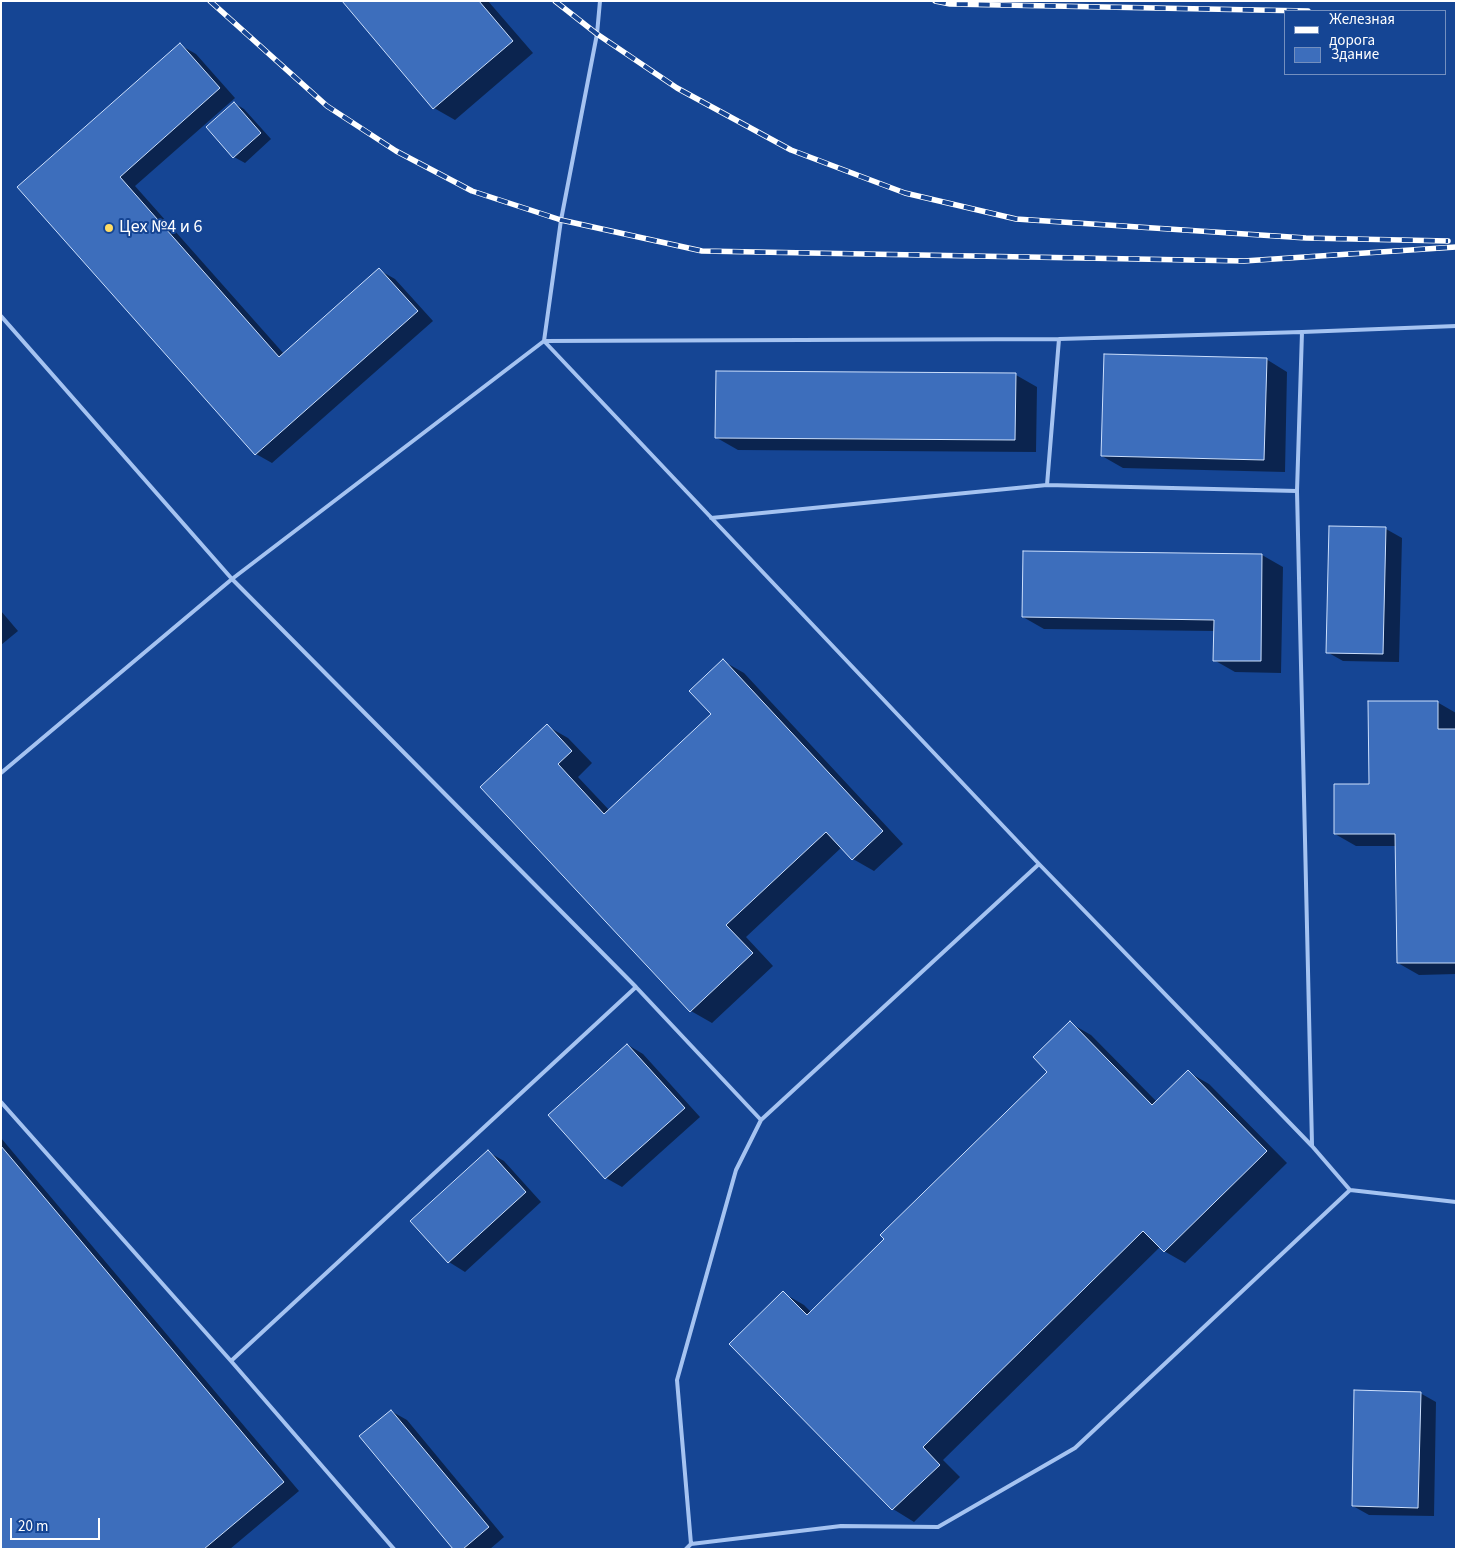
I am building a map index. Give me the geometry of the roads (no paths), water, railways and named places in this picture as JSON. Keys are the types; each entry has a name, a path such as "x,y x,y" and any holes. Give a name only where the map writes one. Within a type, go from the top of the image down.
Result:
{"lane":[{"path":"544,341 561,220 597,34 600,1"},
{"path":"1,316 232,579 636,987 761,1120"},
{"path":"1,773 232,579 544,341 1059,339 1456,326"},
{"path":"1302,332 1297,491 1312,1146"},
{"path":"1047,485 1059,339"},
{"path":"544,341 1038,864 1312,1146 1350,1190 1456,1202"},
{"path":"711,518 1047,485 1297,491"},
{"path":"691,1544 678,1380 736,1170 761,1120 1038,864"},
{"path":"230,1361 636,987"},
{"path":"1,1102 394,1549"},
{"path":"686,1549 691,1544 841,1526 938,1527 1075,1448 1350,1190"}],"railway":[{"path":"210,1 327,106 396,151 472,191 561,220 702,251 1244,261 1456,247"},
{"path":"555,1 597,34 677,88 791,150 905,193 1016,219 1306,238 1448,241"},
{"path":"935,1 950,4 1284,11"}],"place":[{"name":"Цех №4 и 6","path":"109,228"}]}
